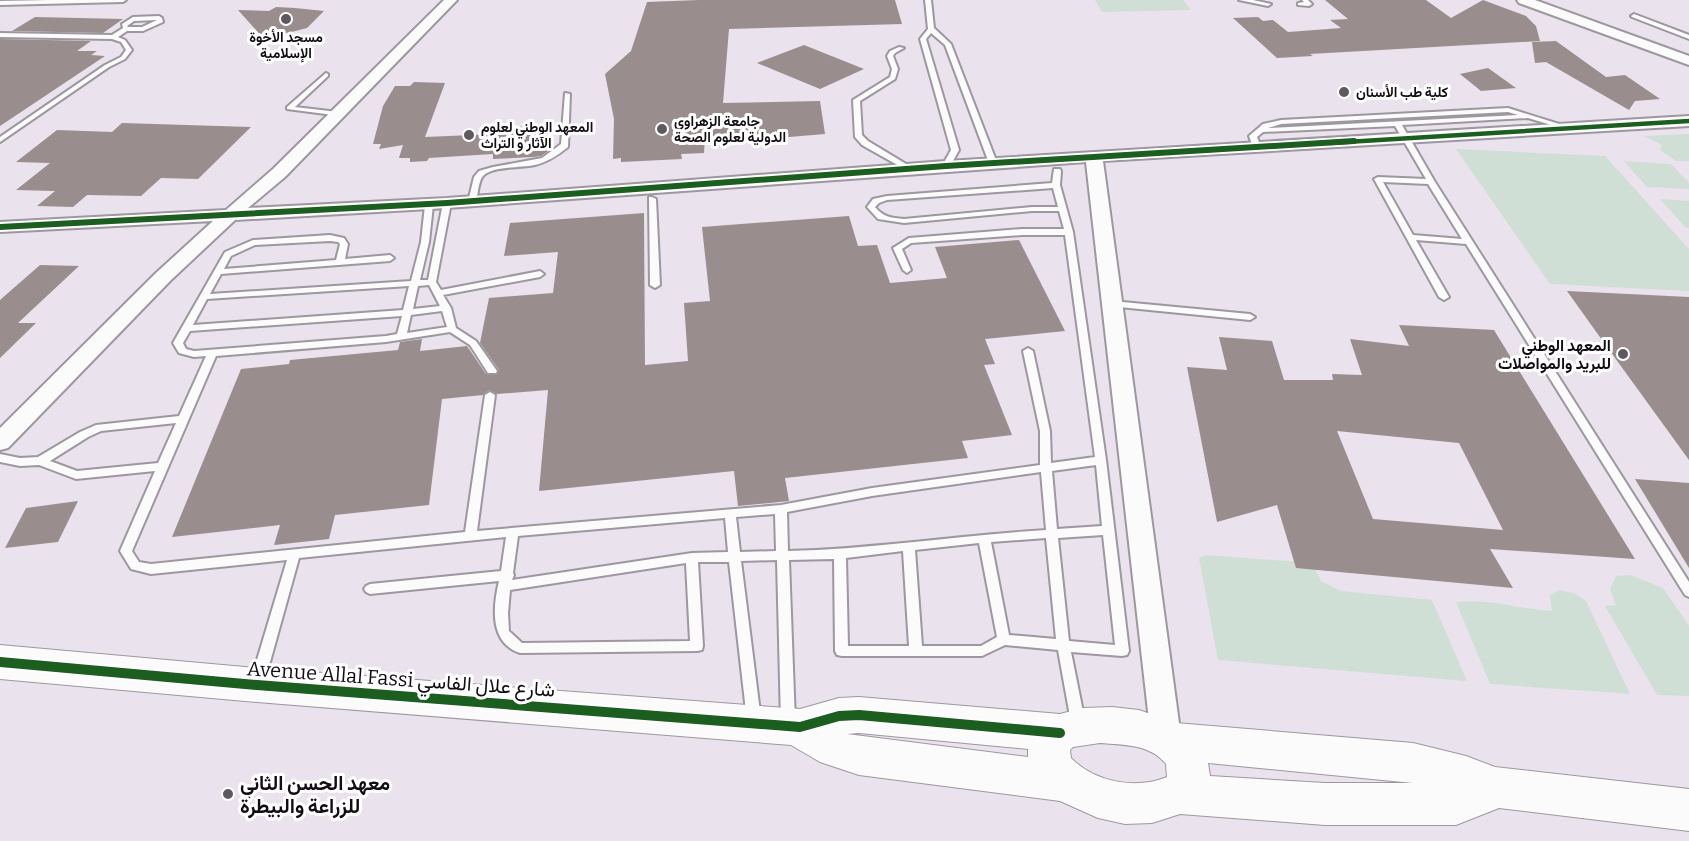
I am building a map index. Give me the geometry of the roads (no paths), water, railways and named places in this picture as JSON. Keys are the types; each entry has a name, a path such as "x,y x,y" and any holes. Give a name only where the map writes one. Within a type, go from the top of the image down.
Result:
{"street":[{"path":"0,442 163,278 279,173 451,0"},
{"path":"1523,0 1689,61"},
{"path":"1559,0 1689,52"},
{"path":"0,227 429,205 946,166 1094,163 1257,139 1402,131 1568,128 1689,121"},
{"path":"507,199 510,206 520,208 1057,178 1094,163"},
{"path":"1094,163 1168,739 1187,762 1189,774 1187,785 1180,794"},
{"name":"Avenue Allal Fassi شارع علال الفاسي","path":"0,662 257,685 781,725"},
{"path":"781,725 859,715 1070,730 1100,725 1122,726 1168,739 1413,763 1466,776 1495,788 1689,810"},
{"path":"781,725 836,751 859,756 1066,782 1104,799 1136,804 1159,801 1180,794 1325,804 1456,804 1495,788"},
{"path":"1066,782 1056,773 1050,762 1048,750 1052,740 1070,730"}],"lane":[{"path":"0,3 123,0"},
{"path":"928,0 931,29 948,44 993,164"},
{"path":"1242,0 1268,4"},
{"path":"1634,16 1689,37"},
{"path":"113,37 126,29 143,29 160,21 159,18 133,19 124,25 126,29"},
{"path":"931,29 923,39 955,150 946,166"},
{"path":"0,35 113,37 123,41 129,50 127,55 107,66 0,140"},
{"path":"901,48 892,52 890,56 895,69 892,78 856,100 858,135 865,143 908,169"},
{"path":"326,75 289,108 338,114"},
{"path":"472,202 478,177 482,173 541,162 554,156 565,145 567,94"},
{"path":"1257,139 1281,122 1508,110 1568,128"},
{"path":"1534,117 1402,131 1431,182 1689,592"},
{"path":"840,554 842,651 982,651 1004,640 1122,651 1101,460 1069,232 1062,209 1057,178 887,198 876,201 871,207 875,215 904,220 1032,209 1062,209"},
{"path":"1431,182 1378,179 1444,297"},
{"path":"652,199 655,285"},
{"path":"447,203 432,282 446,308 452,329"},
{"path":"401,337 425,242 429,205"},
{"path":"907,270 897,248 909,241 1022,232 1069,232"},
{"path":"1410,237 1470,242"},
{"path":"340,262 344,244 341,240 330,238 253,243 228,254 185,328 178,343 182,351 194,354 212,353 401,337 452,329 474,343 492,371"},
{"path":"217,272 390,258"},
{"path":"438,293 540,274"},
{"path":"203,297 415,285 432,282"},
{"path":"1112,304 1250,317"},
{"path":"185,328 406,313 446,308"},
{"path":"1029,351 1045,431 1046,468 1070,730"},
{"path":"212,353 126,551 135,566 151,569 294,556 513,531 781,509 872,492 1101,460"},
{"path":"471,535 490,395"},
{"path":"0,458 20,462 40,461 53,456 81,435 100,428 183,419"},
{"path":"40,461 76,475 162,466"},
{"path":"781,509 781,725"},
{"path":"730,514 734,556 781,725"},
{"path":"370,589 506,580 692,558 840,554 984,538 1108,530"},
{"path":"513,531 502,630 509,641 520,648 697,646 692,558"},
{"path":"984,538 1004,640"},
{"path":"909,546 916,650"},
{"path":"257,685 294,556"}],"place":[{"name":"مسجد الأخوة الإسلامية","path":"286,19"},
{"name":"كلية طب الأسنان","path":"1344,92"},
{"name":"جامعة الزهراوي الدولية لعلوم الصحة","path":"662,129"},
{"name":"المعهد الوطني لعلوم الآثار و التراث","path":"469,135"},
{"name":"المعهد الوطني للبريد والمواصلات","path":"1623,354"},
{"name":"معهد الحسن الثاني للزراعة والبيطرة","path":"228,794"}]}
